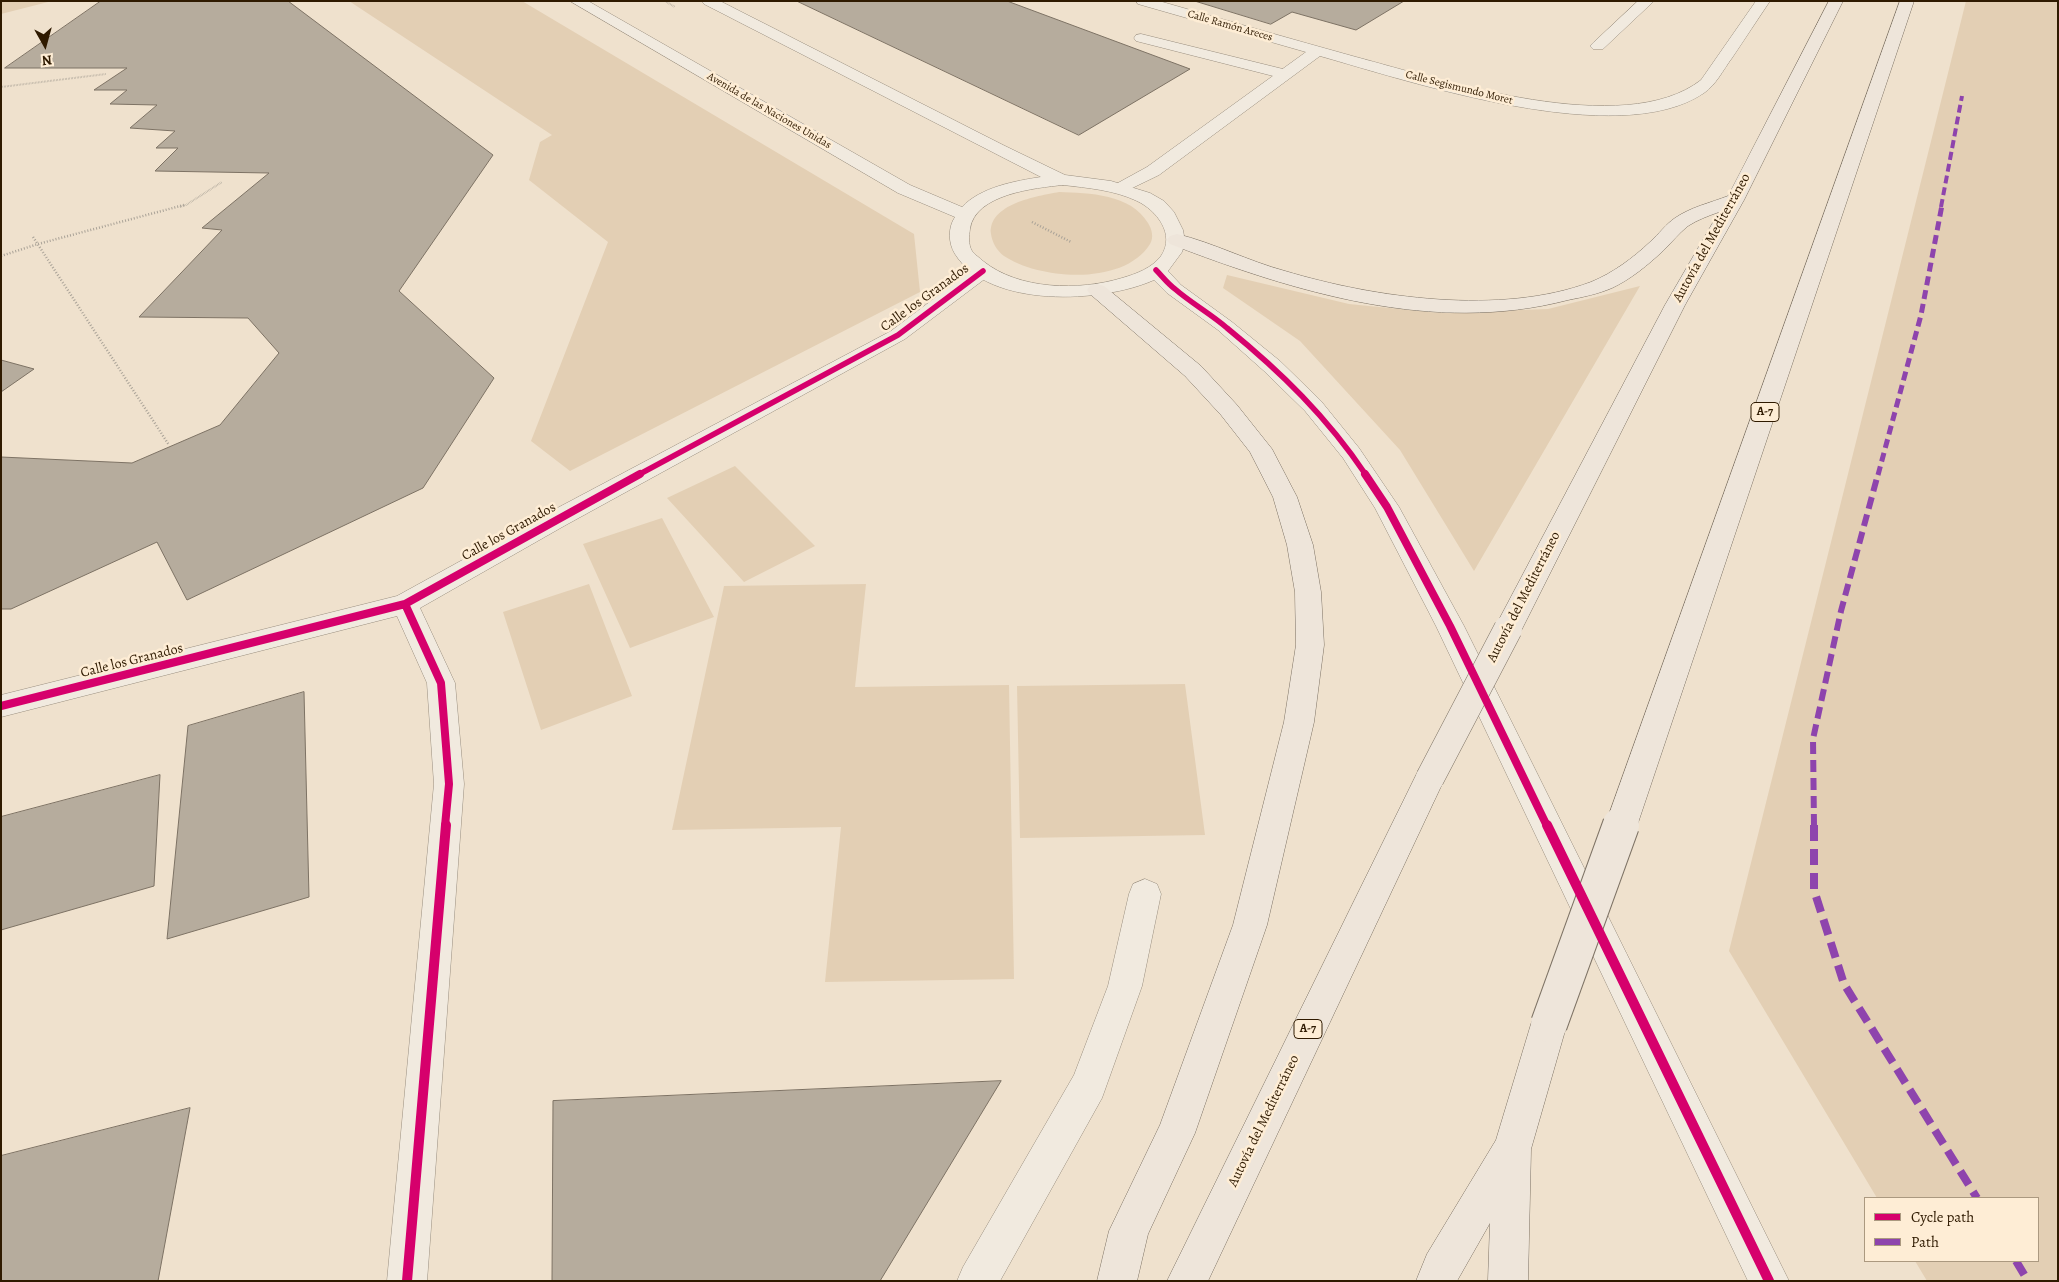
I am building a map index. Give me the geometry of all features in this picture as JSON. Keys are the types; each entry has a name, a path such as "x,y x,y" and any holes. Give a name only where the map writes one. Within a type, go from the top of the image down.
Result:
{"highway":[{"name":"Autovía del Mediterráneo","path":"1187,1281 1430,778 1670,314 1735,200 1836,1"},
{"name":"A-7","path":"1436,1281 1441,1268 1512,1149 1549,1024 1622,822 1906,1"},
{"path":"1177,240 1240,265 1313,286 1378,300 1432,305 1481,306 1540,301 1597,286 1628,271 1682,222 1735,200"},
{"path":"1097,290 1193,371 1229,410 1260,448 1285,497 1300,545 1308,592 1309,636 1299,722 1250,924 1176,1133 1129,1230 1117,1281"},
{"path":"1508,1281 1512,1149"}],"street":[{"name":"Avenida de las Naciones Unidas","path":"577,1 904,189 965,216"},
{"path":"709,1 997,149 1063,180"},
{"name":"Calle Ramón Areces","path":"1143,1 1317,51"},
{"path":"1598,46 1647,1"},
{"name":"Calle Segismundo Moret","path":"1317,51 1511,102 1571,110 1611,110 1647,107 1670,102 1698,91 1707,83 1764,1"},
{"path":"1141,38 1285,74"},
{"path":"1122,188 1153,171 1317,51"},
{"path":"1063,180 1094,182 1122,188 1152,202 1172,220 1177,240 1171,256 1156,270 1130,283 1097,290 1052,292 1010,284 983,271 967,258 959,244 958,229 965,216 987,197 1009,188 1035,182 1063,180"},
{"path":"1156,270 1174,289 1225,326 1272,366 1313,406 1351,453 1387,508 1450,626 1769,1281"},
{"name":"Calle los Granados","path":"1,706 405,604 555,520 898,335 983,271"},
{"path":"405,604 441,683 449,784 407,1281"},
{"path":"977,1281 1089,1085 1125,986 1144,894"}],"path":[{"path":"1,87 106,74"},
{"path":"1,256 38,244 186,205 222,182"},
{"path":"33,237 169,445"}],"shaded area":[{"path":"1,1 52,1 1,14"},
{"path":"349,1 522,1 914,234 920,292 570,471 531,441 608,242 529,180 540,142 552,135"},
{"path":"1966,1 2058,1 2058,1281 1927,1281 1916,1262 2039,1262 2039,1197 1876,1197 1729,951"},
{"path":"1059,192 1108,197 1131,206 1141,213 1149,225 1152,236 1150,244 1138,258 1121,267 1102,273 1081,275 1059,274 1038,270 1020,264 1001,254 992,240 991,234 992,224 997,215 1016,203"},
{"path":"1227,275 1349,304 1439,313 1548,309 1640,286 1474,571 1400,450 1300,341 1223,288"},
{"path":"735,466 815,546 744,582 667,498"},
{"path":"662,518 714,617 630,648 583,544"},
{"path":"589,584 632,696 541,730 503,612"},
{"path":"866,584 855,687 1009,685 1014,979 825,982 841,827 672,830 724,586"},
{"path":"1185,684 1205,835 1020,838 1017,686"}],"building":[{"path":"101,1 288,1 493,155 399,291 494,378 423,488 187,600 157,542 11,609 1,609 1,457 132,463 220,425 279,353 248,318 139,317 222,230 202,228 269,173 155,171 178,148 156,148 175,131 130,128 157,105 110,104 127,90 94,90 127,68 5,68"},
{"path":"797,1 1007,1 1190,69 1079,135"},
{"path":"1195,1 1404,1 1356,30 1292,12 1271,24"},
{"path":"1,360 34,369 1,392"},
{"path":"304,692 309,897 167,939 188,726"},
{"path":"160,775 154,886 1,930 1,817"},
{"path":"1001,1081 880,1281 552,1281 553,1101"},
{"path":"190,1108 158,1281 1,1281 1,1156"}],"marked path":[{"path":"1962,96 1921,315 1841,611 1813,739 1814,890 1844,984 1976,1197"},
{"path":"2017,1262 2028,1281"}],"cycle path":[{"path":"1156,270 1174,289 1225,326 1272,366 1313,406 1351,453 1387,507 1450,626 1769,1281"},
{"path":"1,706 405,604 555,520 898,335 983,271"},
{"path":"405,604 441,683 449,784 407,1281"}]}
